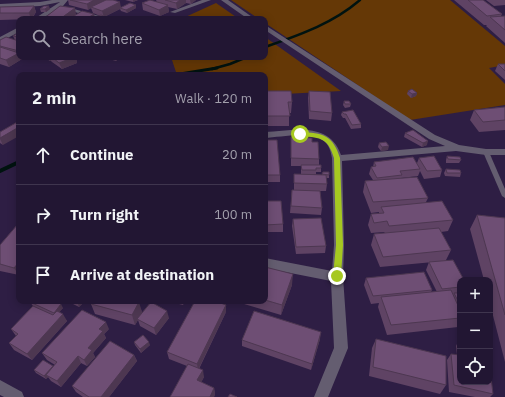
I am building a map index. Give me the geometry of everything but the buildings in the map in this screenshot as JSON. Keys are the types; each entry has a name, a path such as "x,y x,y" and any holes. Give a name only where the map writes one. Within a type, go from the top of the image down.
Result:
{"street":[{"path":"42,16 65,0"},
{"path":"173,12 208,0"},
{"path":"224,0 248,16"},
{"path":"0,6 61,3 97,16"},
{"path":"268,29 432,137 457,148"},
{"path":"0,40 16,31"},
{"path":"268,135 315,134 326,139 334,147 337,158 340,245 337,276 341,348 321,397"},
{"path":"337,158 457,148 486,152 505,152"},
{"path":"268,264 337,276"},
{"path":"0,387 17,397"}],"lane":[{"path":"486,152 505,196"}],"shaded area":[{"path":"231,0 450,0 505,46 505,65 489,68 505,84 505,105 410,120 268,25 268,16 255,16"},
{"path":"216,3 235,16 188,16"},
{"path":"268,39 341,91 268,95 268,72 176,72 172,60 268,60"}],"waterway":[{"path":"268,46 315,28 338,16 360,0"},
{"path":"214,69 240,60"},
{"path":"192,72 214,69"},
{"path":"0,171 16,163"}],"route":[{"path":"300,134 315,134 326,139 334,147 337,158 340,245 337,276"}]}
